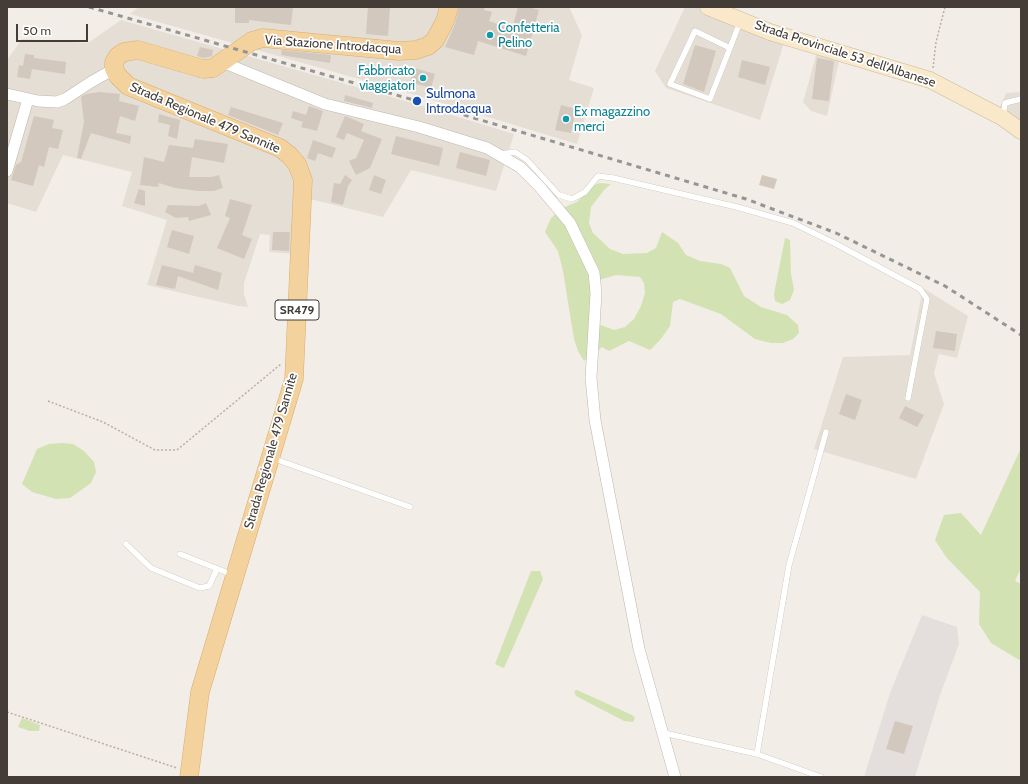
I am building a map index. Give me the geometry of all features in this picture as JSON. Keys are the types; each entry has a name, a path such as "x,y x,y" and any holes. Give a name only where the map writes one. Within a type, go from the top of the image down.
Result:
{"main road":[{"name":"Via Stazione Introdacqua","path":"222,62 252,41 263,38 399,51 423,48 435,40 445,21 449,7"},
{"name":"Strada Provinciale 53 dell'Albanese","path":"708,7 770,32 930,80 1002,118 1021,131"},
{"path":"114,69 114,62 118,56 131,50 138,50 203,69 213,68 222,62"},
{"name":"Strada Regionale 479 Sannite","path":"114,69 122,82 128,86 280,148 297,164 303,180 294,379 200,692 190,775"}],"street":[{"path":"222,62 325,104 419,128 487,148 520,167 539,186 570,223 594,273 596,293 592,378 595,420 639,649 664,733 675,777"},
{"path":"7,94 28,99 52,102 65,99 114,69"},
{"path":"7,172 28,99"}],"lane":[{"path":"730,48 695,31 670,84 710,99 730,48 740,20"},
{"path":"1002,118 1005,103 1021,99"},
{"path":"499,154 515,152 527,160 559,195 572,200 585,192 598,176 613,178 737,206 793,223 920,289 927,299 908,398"},
{"path":"757,754 789,565 826,432"},
{"path":"270,458 410,507"},
{"path":"126,544 151,568 200,588 209,586 217,569"},
{"path":"180,554 235,576"},
{"path":"664,733 757,754 821,777"}],"path":[{"path":"930,80 936,42 945,7"},
{"path":"48,401 103,422 155,450 177,450 295,353"},
{"path":"7,712 190,775"}],"shaded area":[{"path":"139,7 569,7 582,35 569,80 594,88 577,144 419,96 130,14"},
{"path":"685,7 732,7 727,18 840,56 827,116 811,111 803,102 817,52 784,43 760,120 666,88 655,71"},
{"path":"121,20 416,104 514,134 496,191 411,170 383,217 310,199 297,254 269,252 270,235 260,234 244,283 244,294 248,307 147,285 167,220 122,206 132,172 63,155 36,212 7,203 7,60 22,39 88,43"},
{"path":"1021,92 1021,126 999,109 1006,93"},
{"path":"923,288 968,316 957,358 939,354 934,373 944,404 916,479 814,449 843,357 910,355"},
{"path":"922,615 957,627 959,644 940,695 915,777 864,777 890,693"}],"green space":[{"path":"600,183 611,184 604,190 591,207 589,223 593,233 610,249 623,254 647,253 656,248 662,232 678,243 686,255 700,261 721,264 730,268 744,296 761,307 787,315 798,325 799,333 793,339 783,343 771,343 755,339 721,314 680,299 673,302 670,326 660,340 650,350 629,341 609,351 602,347 584,361 578,351 574,339 563,271 558,251 545,232 551,218 565,207 577,202 594,185","holes":["616,275 640,277 644,283 645,293 641,306 634,319 625,327 614,330 598,324 599,280"]},
{"path":"785,238 790,240 791,274 794,290 790,300 782,304 775,301 774,294"},
{"path":"49,444 73,444 84,451 94,462 96,472 91,483 70,498 56,499 32,492 22,484 37,449"},
{"path":"1021,448 1021,568 1015,581 1021,584 1021,661 991,643 979,624 980,592 946,557 935,540 944,515 961,513 981,535"},
{"path":"531,571 540,571 543,579 504,668 495,664"},
{"path":"577,690 632,715 635,718 633,722 624,721 576,696 574,691"},
{"path":"22,718 40,725 39,731 30,731 18,727"}],"building":[{"path":"235,7 293,7 291,25 249,20 249,23 235,23"},
{"path":"368,7 390,7 388,36 366,34"},
{"name":"Confetteria Pelino","path":"459,7 485,7 484,10 492,12 489,21 512,29 518,7 528,7 539,10 526,56 478,41 474,55 445,47 455,24"},
{"path":"695,45 716,51 704,92 683,84"},
{"path":"200,47 213,50 212,56 204,58 197,56"},
{"path":"282,50 331,55 330,63 281,55"},
{"path":"25,54 34,55 34,58 66,62 65,74 32,69 30,79 17,77 19,65 23,66"},
{"path":"817,58 834,61 829,101 812,99"},
{"path":"742,60 770,67 765,85 738,77"},
{"name":"Fabbricato viaggiatori","path":"414,68 435,74 431,88 410,82"},
{"path":"100,92 120,94 119,101 139,106 135,121 120,116 116,133 131,136 130,144 91,133 81,159 77,158 84,122 81,97 86,94"},
{"path":"345,95 373,103 372,108 344,101"},
{"name":"Ex magazzino merci","path":"561,105 576,109 571,133 555,130"},
{"path":"309,106 323,111 317,131 301,127 303,122 291,118 293,111 306,115"},
{"path":"231,107 283,123 278,135 228,115"},
{"path":"159,114 180,120 177,139 168,136 170,125 158,122"},
{"path":"34,116 54,120 52,128 63,130 58,149 49,147 44,167 39,165 33,186 11,180 16,165 21,162"},
{"path":"345,116 364,124 361,131 382,139 370,168 356,175 349,161 356,158 364,140 347,133 344,140 336,137"},
{"path":"396,136 443,148 439,166 391,154"},
{"path":"195,139 228,144 224,163 192,157 189,177 211,177 219,175 223,188 214,191 199,191 175,188 159,183 158,187 140,185 144,157 164,162 169,145 193,148"},
{"path":"313,140 336,148 332,158 318,153 315,161 307,158"},
{"path":"460,152 490,160 486,176 456,168"},
{"path":"345,175 352,180 348,186 343,205 331,202 334,183 340,184"},
{"path":"374,175 386,180 381,194 369,190"},
{"path":"762,175 777,179 774,189 759,185"},
{"path":"139,189 145,191 145,206 134,203"},
{"path":"230,199 252,205 242,235 252,239 244,259 217,248 230,218 225,216"},
{"path":"206,203 211,215 189,221 188,217 176,218 165,212 168,205 199,206"},
{"path":"172,230 194,236 189,254 167,247"},
{"path":"273,232 290,232 289,251 272,250"},
{"path":"162,265 193,273 195,265 222,273 218,290 178,276 175,289 156,285"},
{"path":"936,331 957,334 955,351 933,348"},
{"path":"846,394 862,400 855,420 839,414"},
{"path":"905,406 924,415 917,427 899,418"},
{"path":"895,721 913,726 904,754 886,749"}],"railway":[{"path":"89,7 417,101 746,199 836,233 945,286 1021,335"}],"place":[{"name":"Confetteria Pelino","path":"490,35"},
{"name":"Fabbricato viaggiatori","path":"423,78"},
{"name":"Sulmona Introdacqua","path":"417,101"},
{"name":"Ex magazzino merci","path":"566,119"}]}
